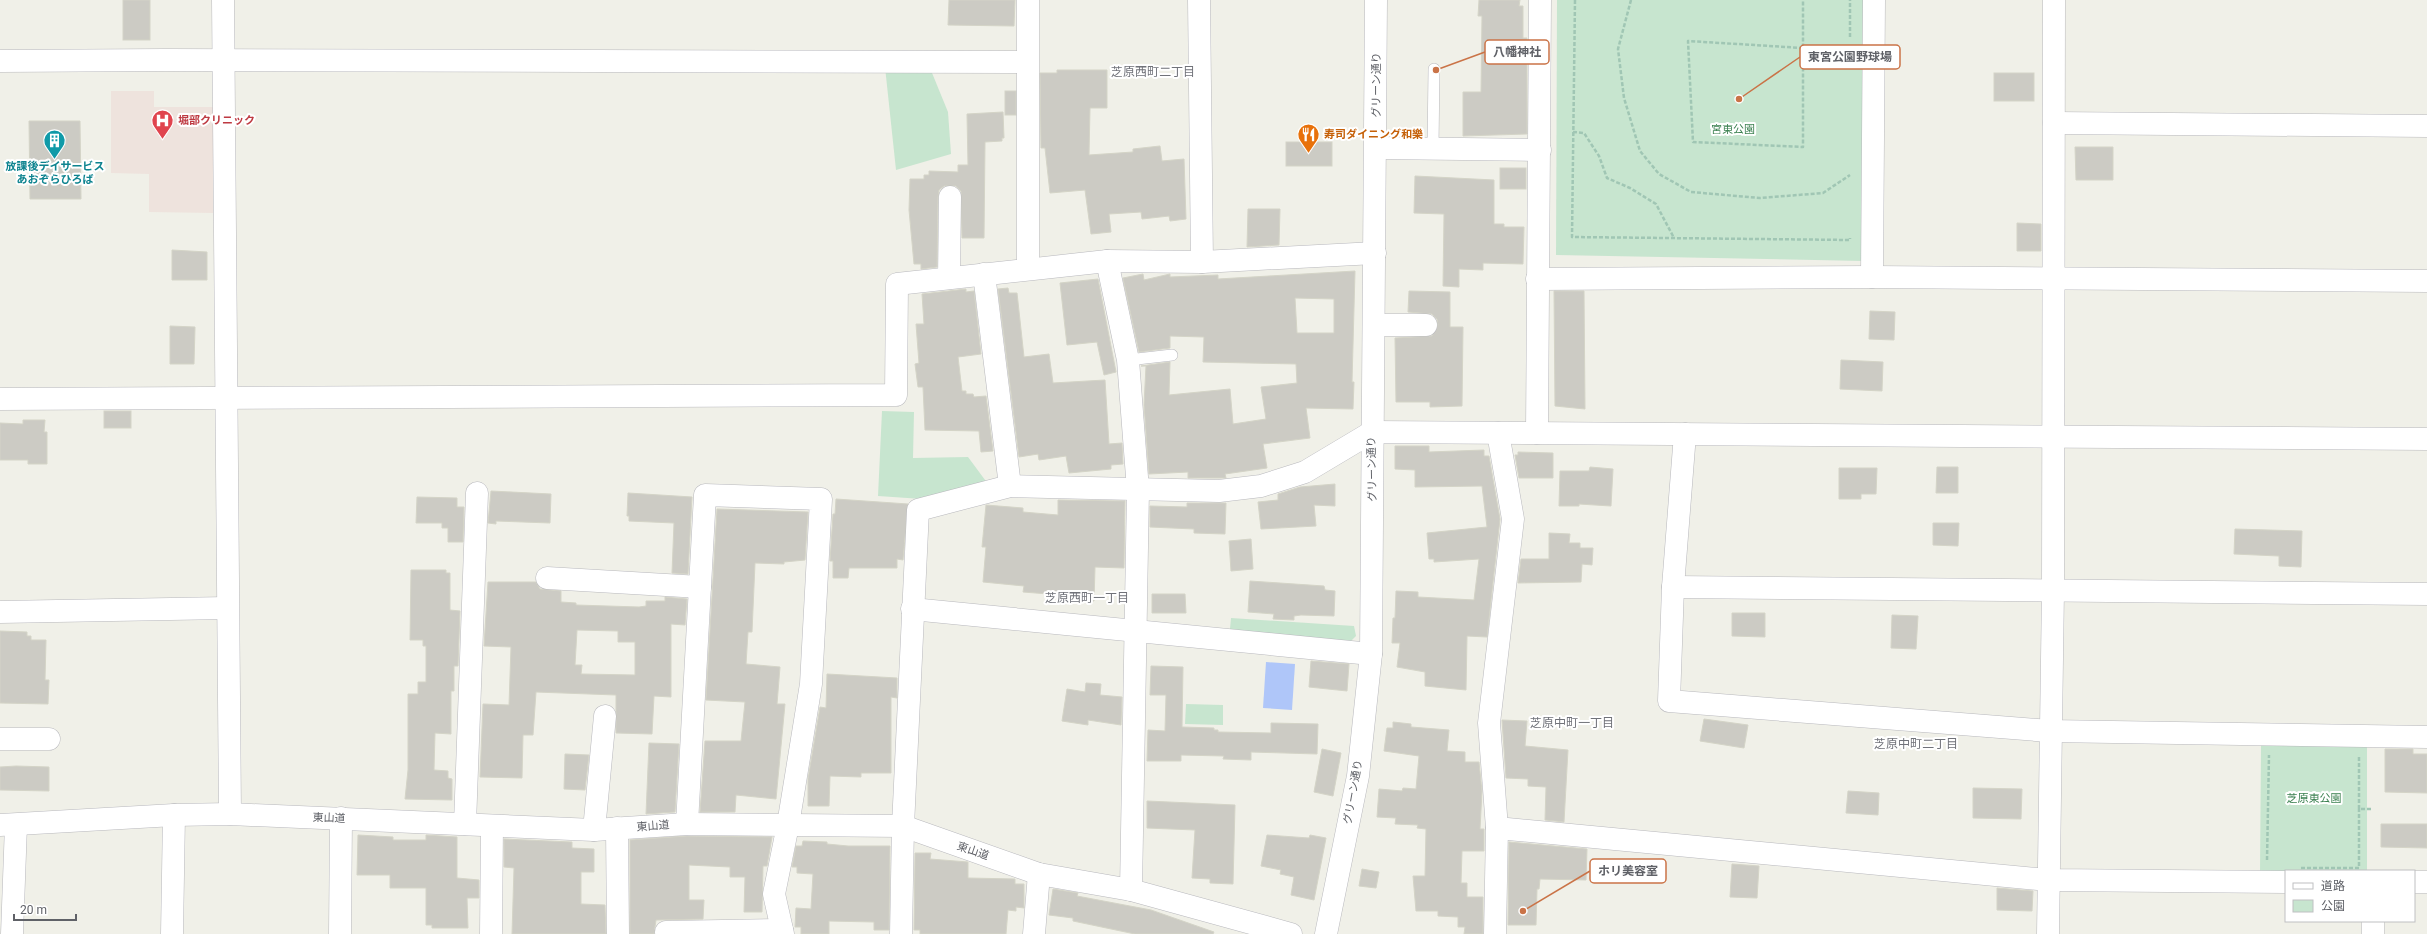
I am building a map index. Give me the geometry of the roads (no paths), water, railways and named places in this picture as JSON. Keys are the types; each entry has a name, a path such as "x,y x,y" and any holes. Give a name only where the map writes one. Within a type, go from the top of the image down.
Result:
{"street":[{"path":"223,0 228,397 230,814"},
{"path":"1028,0 1028,268"},
{"path":"1199,0 1202,262"},
{"name":"グリーン通り","path":"1326,934 1358,776 1371,654 1376,0"},
{"path":"1537,432 1540,0"},
{"path":"1872,277 1874,0"},
{"path":"2048,934 2049,731 2053,590 2052,438 2054,0"},
{"path":"0,61 223,60 1021,62"},
{"path":"2054,123 2427,126"},
{"path":"1376,148 1540,150"},
{"path":"949,278 950,197"},
{"path":"0,399 896,394 898,284 1028,268 1107,262 1202,262 1375,253"},
{"path":"1107,262 1128,360 1138,490 1137,630 1131,890"},
{"path":"984,274 1010,486"},
{"path":"1537,279 1872,277 2427,281"},
{"path":"1374,325 1426,326"},
{"path":"901,934 903,826 912,608 918,510 1010,486 1219,491 1261,486 1305,472 1372,432 1537,432 2052,438 2427,439"},
{"path":"1495,934 1497,828 1490,723 1513,519 1498,433"},
{"path":"1685,434 1674,588 1669,701 2049,731 2427,737"},
{"path":"465,824 477,493"},
{"path":"666,932 783,932 774,894 788,825 811,684 822,499 705,495 687,824"},
{"path":"547,578 700,587"},
{"path":"1674,588 2427,594"},
{"path":"0,612 228,608"},
{"path":"912,608 1371,654"},
{"path":"594,830 605,716"},
{"path":"0,738 49,739"},
{"name":"東山道","path":"8,825 174,815 230,814 594,830 687,824 903,826 1039,874 1131,890 1291,934"},
{"path":"172,934 174,815"},
{"path":"340,934 341,818"},
{"path":"8,825 12,934"},
{"path":"491,934 492,826"},
{"path":"617,828 618,934"},
{"path":"1497,828 2048,880 2285,875"},
{"path":"1034,934 1039,874"},
{"path":"2415,882 2427,882"},
{"path":"2373,922 2373,934"}],"lane":[{"path":"1433,148 1434,69"},
{"path":"1128,360 1172,355"}],"water":[{"path":"1266,662 1295,664 1292,710 1263,708"}],"place":[{"name":"八幡神社","path":"1436,70"},
{"name":"東宮公園野球場","path":"1739,99"},
{"name":"堀部クリニック","path":"162,140"},
{"name":"寿司ダイニング和樂","path":"1309,154"},
{"name":"放課後デイサービス あおぞらひろば","path":"55,160"},
{"name":"ホリ美容室","path":"1523,911"}],"district":[{"name":"芝原西町二丁目","path":"1153,72"},
{"name":"芝原西町一丁目","path":"1087,598"},
{"name":"芝原中町一丁目","path":"1572,723"},
{"name":"芝原中町二丁目","path":"1916,744"}],"park label":[{"name":"宮東公園","path":"1733,129"},
{"name":"芝原東公園","path":"2314,798"}]}
